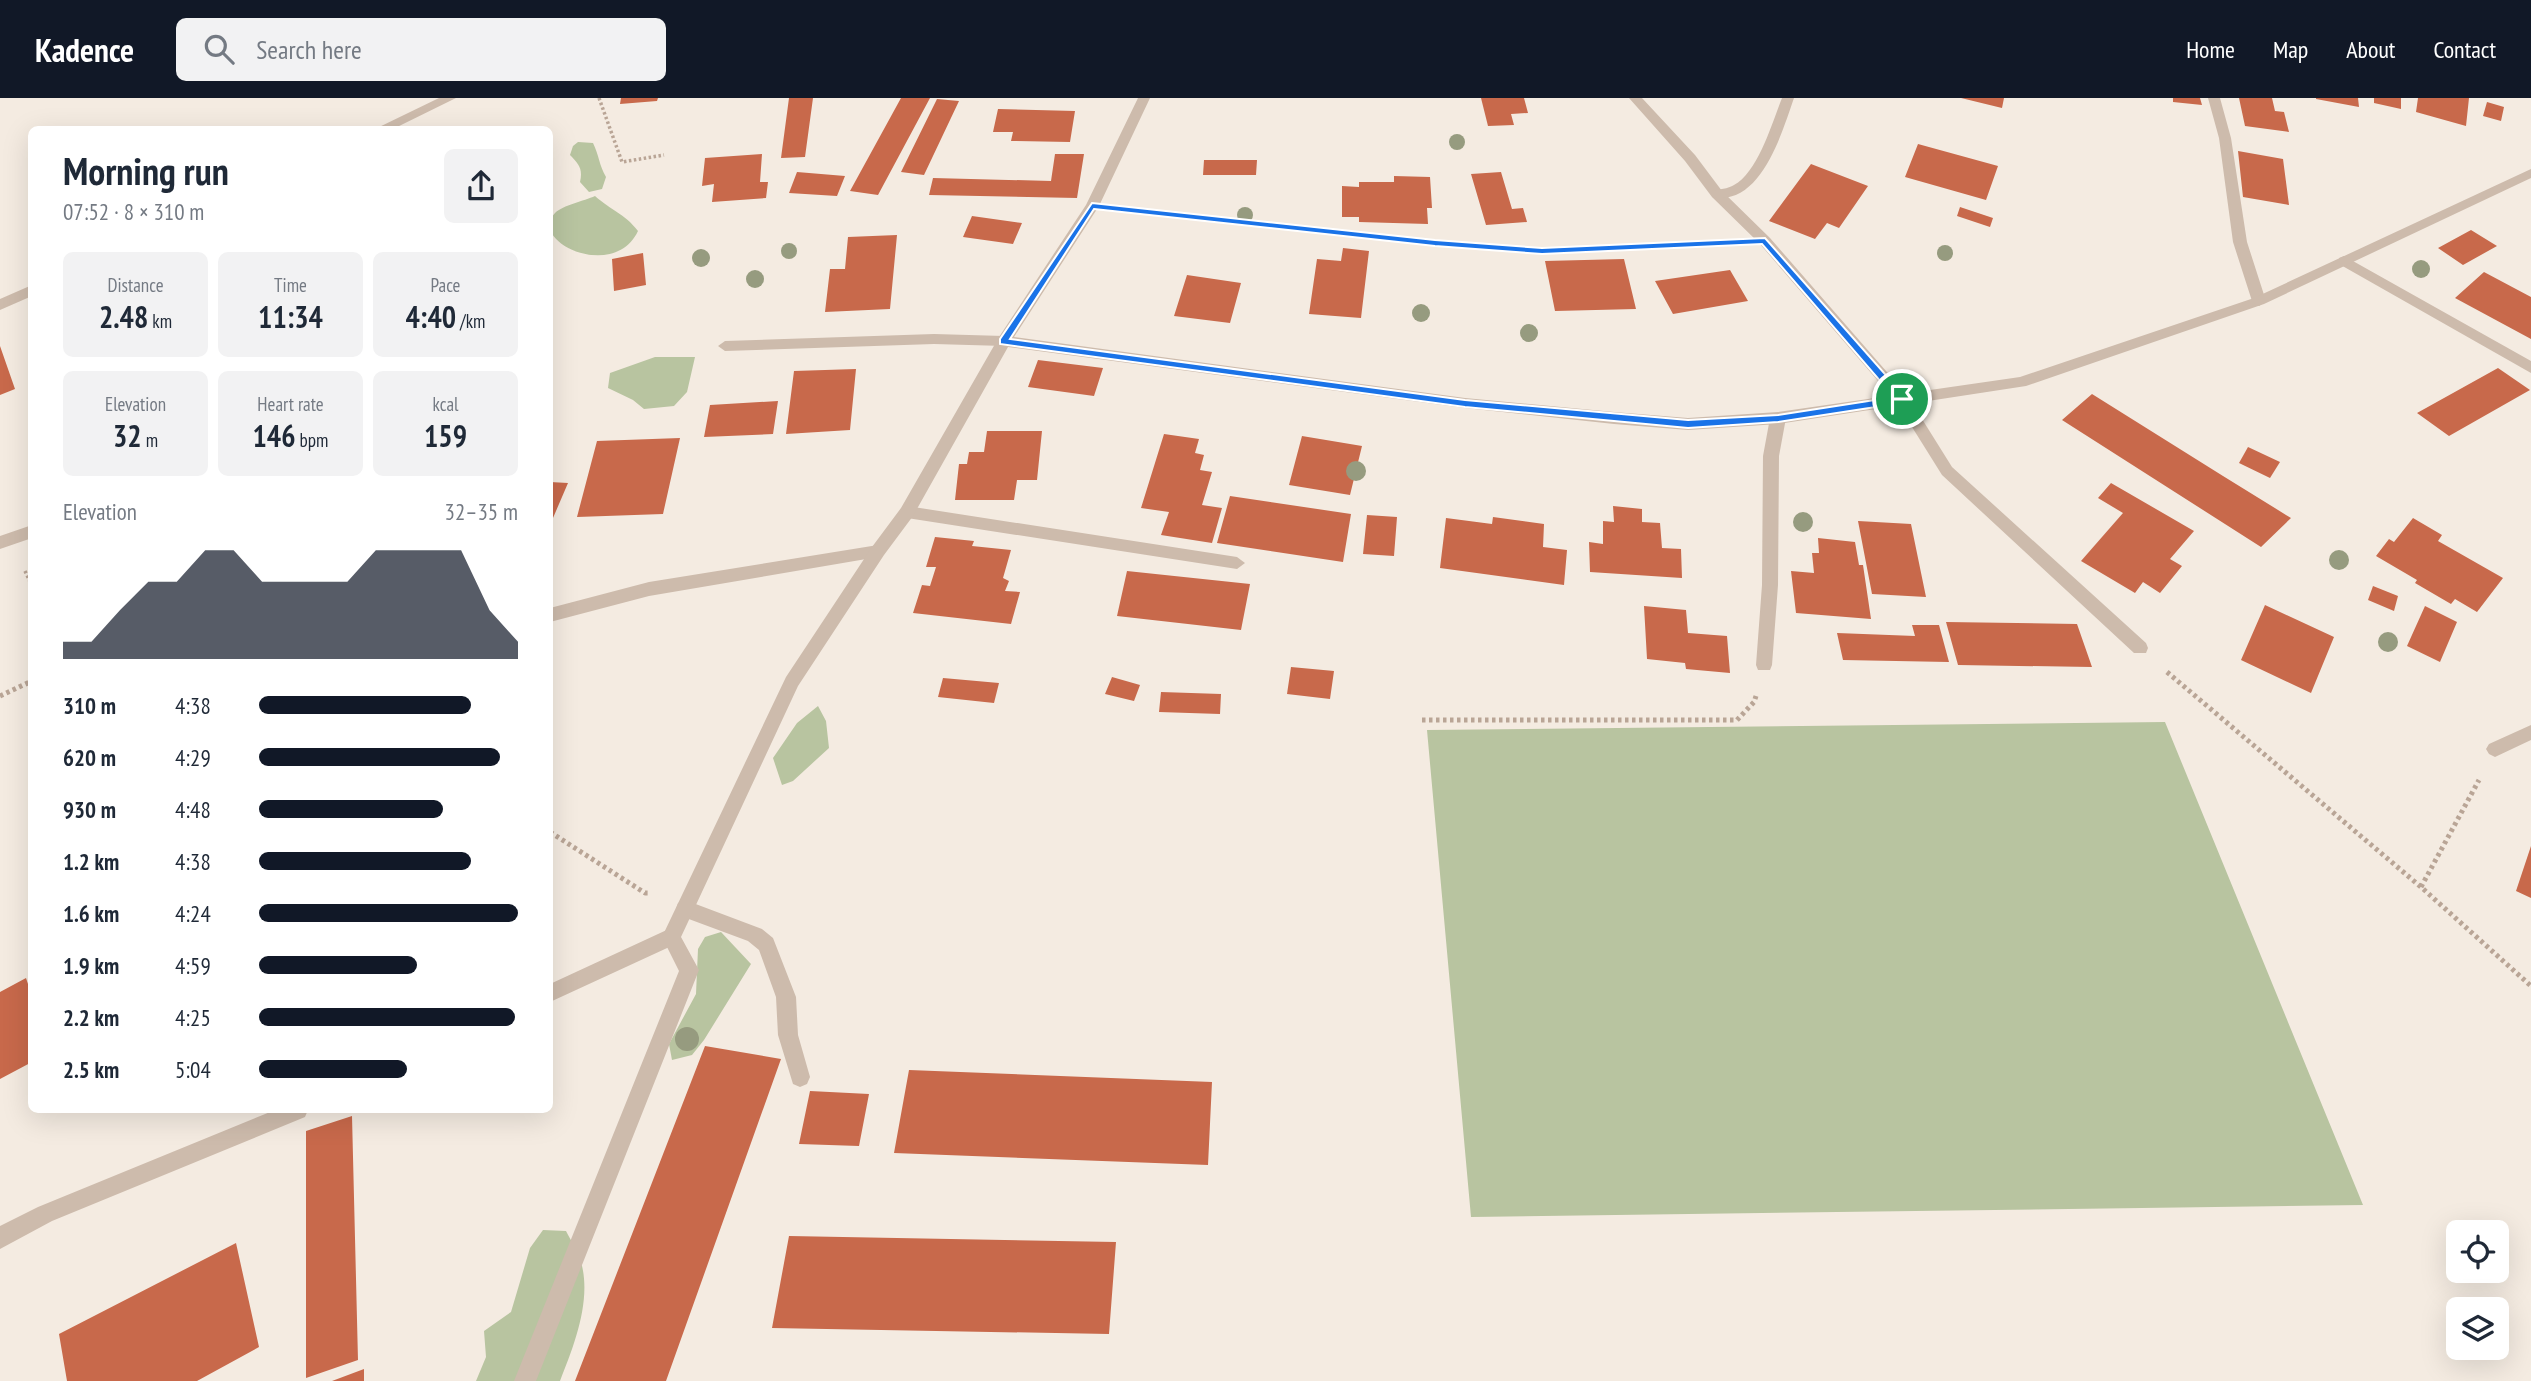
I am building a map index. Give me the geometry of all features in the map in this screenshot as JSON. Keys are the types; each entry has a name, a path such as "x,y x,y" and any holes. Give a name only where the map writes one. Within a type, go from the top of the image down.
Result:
{"street":[{"path":"388,126 450,98"},
{"path":"553,992 671,937 792,682 878,551 907,512 1004,341 1092,206 1144,98"},
{"path":"1635,98 1690,158 1717,194 1765,241 1902,399 1947,471 2140,648"},
{"path":"1717,194 1738,189 1752,176 1774,134 1788,98"},
{"path":"2214,98 2225,138 2240,242 2259,301"},
{"path":"725,346 807,346 950,337 1004,341 1465,403 1614,418 1688,424 1778,418 2021,382 2259,301 2531,173"},
{"path":"2344,261 2531,368"},
{"path":"0,305 28,292"},
{"path":"1764,665 1770,585 1771,456 1778,418"},
{"path":"907,512 1237,563"},
{"path":"0,543 28,532"},
{"path":"553,614 649,589 878,551"},
{"path":"2495,749 2531,732"},
{"path":"688,903 755,934 766,944 786,997 788,1035 800,1077"},
{"path":"525,1381 689,970 671,937"},
{"path":"0,1238 45,1213 291,1113"}],"path":[{"path":"599,98 608,112 613,147 622,162 664,155"},
{"path":"1092,206 1423,242 1542,251 1765,241"},
{"path":"2140,648 2421,887 2531,986"},
{"path":"1422,720 1737,720 1754,702 1764,665"},
{"path":"0,696 28,683"},
{"path":"2421,887 2495,749"},
{"path":"553,834 645,893 688,903"}],"green space":[{"path":"578,142 593,143 606,177 602,189 589,192 580,182 580,167 570,155 573,146"},
{"path":"595,196 628,220 638,231 626,246 611,254 577,252 553,235 555,213 568,205"},
{"path":"655,357 695,357 687,392 674,406 644,409 633,400 608,388 610,373"},
{"path":"818,706 826,721 829,748 793,781 782,785 773,758 797,723"},
{"path":"2165,722 2363,1205 1471,1217 1427,730"},
{"path":"721,932 751,964 692,1055 672,1060 669,1044 696,994 698,949 705,937"},
{"path":"543,1230 566,1231 580,1258 584,1277 580,1323 560,1381 476,1381 486,1357 484,1331 511,1312 530,1248"}],"building":[{"path":"621,98 658,98 657,101 620,104"},
{"path":"789,98 813,98 805,157 781,158"},
{"path":"901,98 930,98 878,195 850,191"},
{"path":"1481,98 1524,98 1528,113 1511,114 1514,125 1488,126"},
{"path":"1961,98 2004,98 2002,108"},
{"path":"2173,98 2200,98 2202,105 2173,102"},
{"path":"2239,98 2272,98 2275,111 2284,112 2289,132 2245,126"},
{"path":"2358,98 2359,107 2316,99"},
{"path":"2374,98 2401,98 2401,109 2374,103"},
{"path":"2418,98 2469,98 2466,126 2416,112"},
{"path":"937,99 959,101 924,175 901,172"},
{"path":"2487,102 2504,107 2501,121 2483,116"},
{"path":"998,109 1075,111 1070,142 1011,141 1013,132 993,132"},
{"path":"1918,144 1998,166 1986,200 1905,177"},
{"path":"2238,151 2283,159 2289,205 2243,197"},
{"path":"762,154 760,182 768,182 766,198 712,202 714,184 702,186 705,158"},
{"path":"1055,154 1084,154 1077,198 929,195 933,178 1051,181"},
{"path":"1204,160 1257,160 1256,175 1203,175"},
{"path":"1811,164 1868,186 1839,228 1827,223 1815,239 1769,221"},
{"path":"797,172 845,176 837,196 789,193"},
{"path":"1501,172 1512,209 1523,208 1527,222 1486,225 1471,174"},
{"path":"1394,176 1430,177 1432,208 1427,208 1428,224 1359,222 1359,217 1342,217 1342,186 1359,187 1359,182 1394,182"},
{"path":"1960,207 1993,218 1990,227 1957,216"},
{"path":"972,216 1022,223 1013,244 963,237"},
{"path":"2471,230 2497,246 2463,265 2438,248"},
{"path":"897,235 890,309 825,312 830,269 845,269 848,237"},
{"path":"1343,248 1369,251 1361,318 1309,314 1317,259 1341,261"},
{"path":"643,253 646,285 614,291 612,259"},
{"path":"1624,259 1636,309 1555,311 1545,261"},
{"path":"1730,270 1748,301 1673,314 1655,281"},
{"path":"2484,272 2531,297 2531,339 2455,298"},
{"path":"1187,275 1241,283 1230,323 1174,316"},
{"path":"0,346 15,389 0,395"},
{"path":"1038,360 1103,368 1094,396 1028,387"},
{"path":"2498,368 2530,390 2449,436 2417,413"},
{"path":"856,369 850,430 786,434 794,371"},
{"path":"2092,394 2291,518 2261,547 2062,420"},
{"path":"778,401 773,434 704,437 710,405"},
{"path":"987,431 1042,431 1037,480 1017,480 1014,500 955,500 959,464 967,464 969,452 984,452"},
{"path":"1164,434 1199,439 1195,453 1204,455 1200,470 1212,472 1202,505 1222,508 1212,543 1161,535 1169,512 1141,508"},
{"path":"1302,436 1362,446 1350,495 1289,485"},
{"path":"680,438 663,514 577,517 597,441"},
{"path":"2248,447 2280,462 2270,478 2239,463"},
{"path":"553,482 568,483 553,518"},
{"path":"2111,483 2194,531 2170,559 2182,566 2160,593 2143,582 2135,593 2081,561 2123,513 2098,498"},
{"path":"1230,496 1351,514 1343,562 1217,543"},
{"path":"1613,506 1642,509 1642,522 1660,523 1662,548 1681,549 1682,578 1590,572 1589,542 1603,544 1603,521 1614,522"},
{"path":"1367,515 1397,517 1394,556 1363,554"},
{"path":"1493,517 1544,524 1543,547 1567,550 1564,585 1440,568 1446,518 1492,524"},
{"path":"2413,518 2442,535 2438,541 2503,578 2477,612 2455,599 2451,604 2376,556 2389,539 2394,542"},
{"path":"1858,521 1911,524 1926,597 1872,594"},
{"path":"935,537 974,541 972,546 1011,550 1003,578 1009,581 1005,591 1020,592 1011,624 913,613 922,585 930,586 936,567 926,567"},
{"path":"1818,538 1855,542 1859,565 1863,565 1871,619 1796,613 1791,571 1814,573 1812,553 1819,553"},
{"path":"1127,571 1250,584 1241,630 1117,616"},
{"path":"2373,586 2398,596 2394,611 2368,600"},
{"path":"2265,605 2334,637 2311,693 2241,660"},
{"path":"1644,606 1686,610 1688,633 1727,636 1730,673 1686,669 1685,663 1647,659"},
{"path":"2425,606 2457,622 2440,662 2407,646"},
{"path":"1946,622 2077,624 2092,667 1958,665"},
{"path":"1912,625 1939,625 1949,662 1843,660 1837,633 1915,636"},
{"path":"1291,667 1334,671 1330,699 1287,694"},
{"path":"1112,677 1140,685 1134,701 1105,694"},
{"path":"943,678 999,683 994,703 938,697"},
{"path":"1161,692 1221,694 1220,714 1159,712"},
{"path":"2531,846 2531,898 2516,891"},
{"path":"26,978 28,1064 0,1079 0,992"},
{"path":"705,1046 781,1059 666,1381 575,1381"},
{"path":"909,1070 1212,1082 1208,1165 894,1153"},
{"path":"810,1091 869,1094 859,1146 799,1144"},
{"path":"352,1116 358,1360 306,1378 306,1131"},
{"path":"789,1236 1116,1242 1109,1334 772,1328"},
{"path":"236,1243 259,1347 197,1381 67,1381 59,1334"},
{"path":"364,1369 364,1381 332,1381"}],"route":[{"path":"1092,206 1324,232 1542,251 1765,241 1902,399 1778,418 1688,424 1465,403 1004,341 1092,206"}]}
